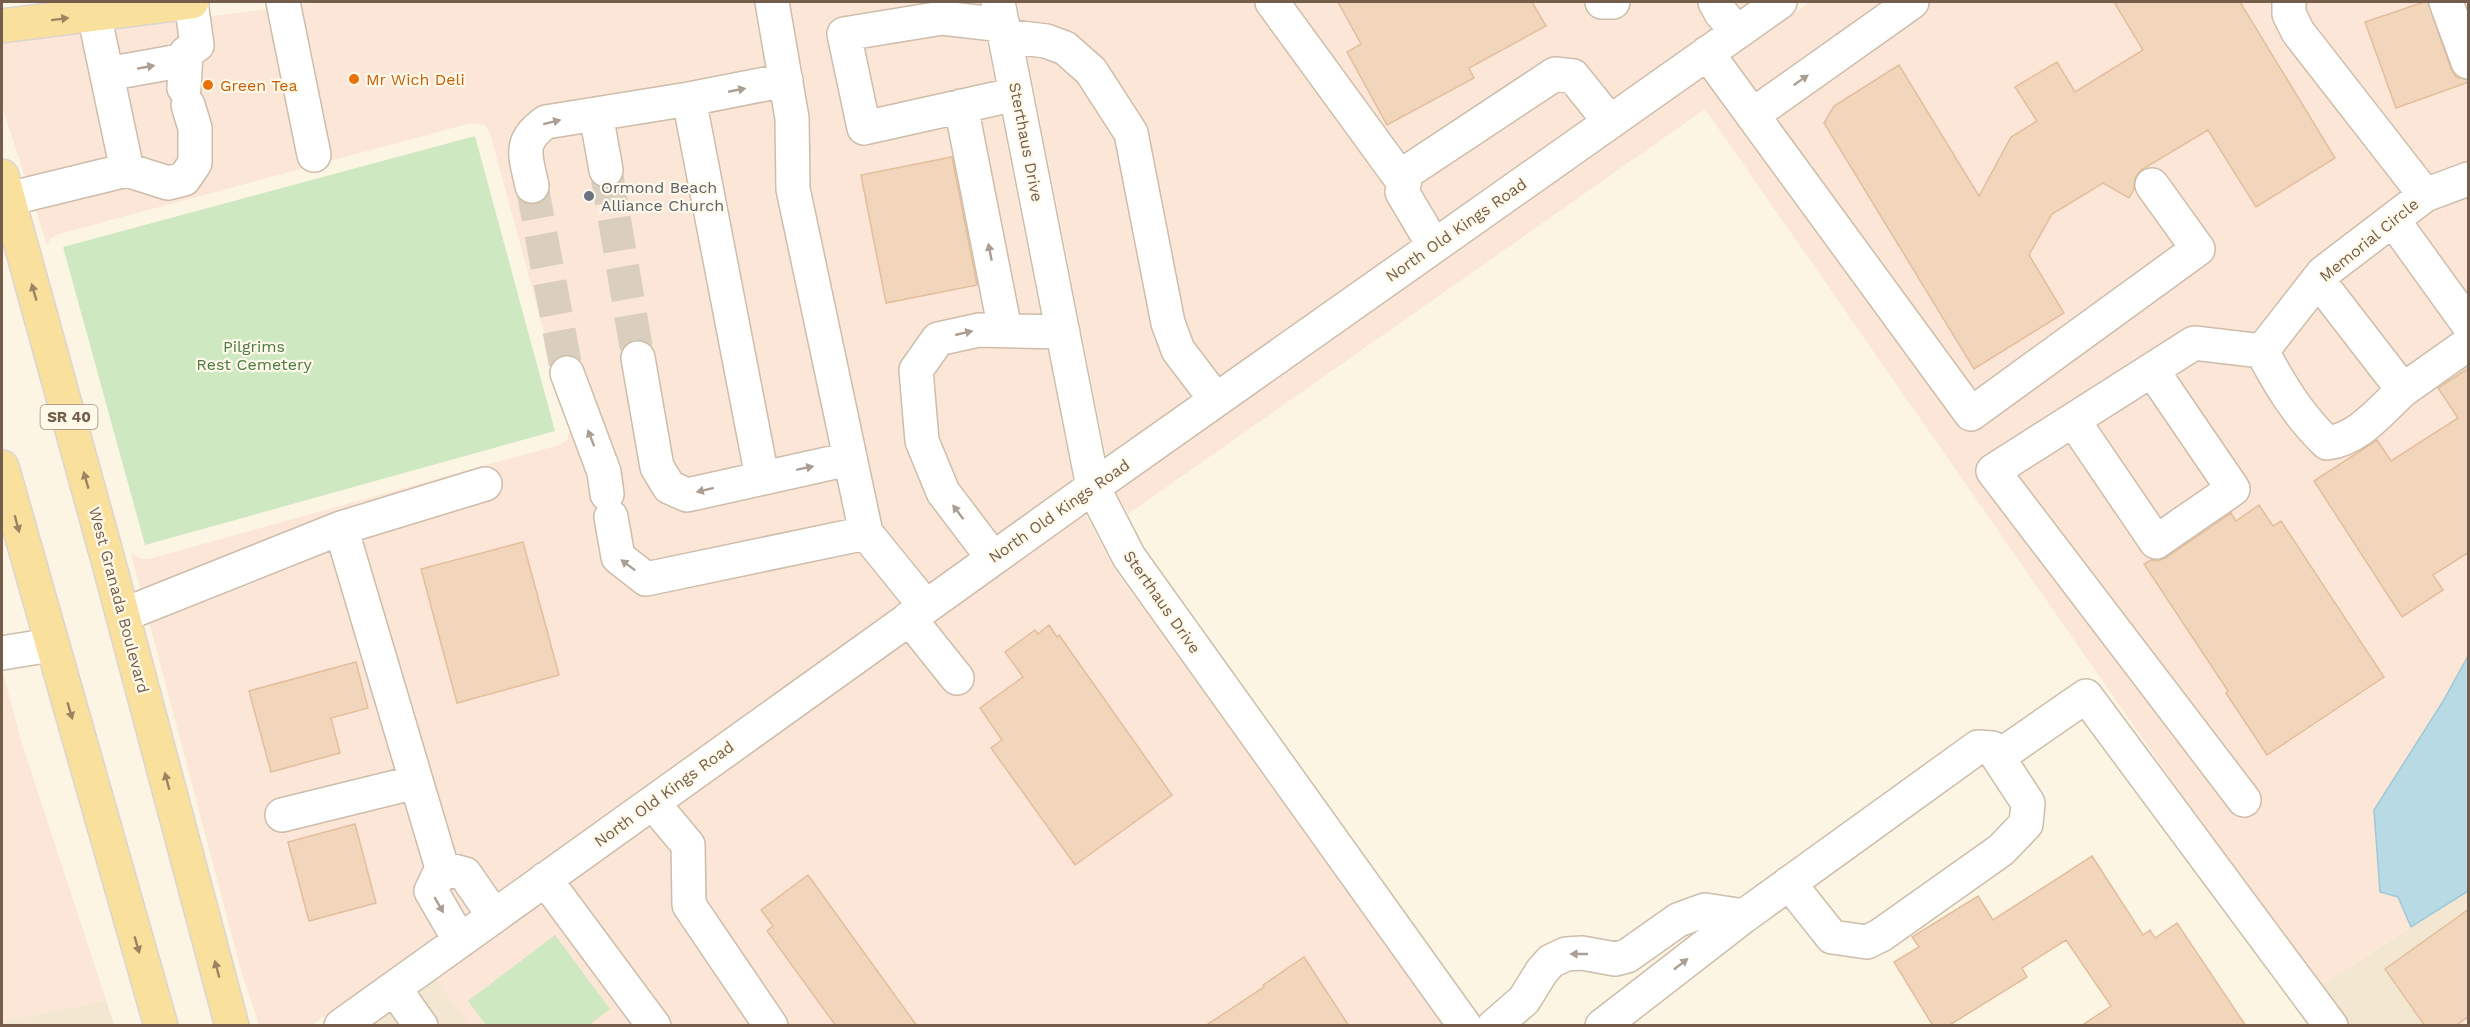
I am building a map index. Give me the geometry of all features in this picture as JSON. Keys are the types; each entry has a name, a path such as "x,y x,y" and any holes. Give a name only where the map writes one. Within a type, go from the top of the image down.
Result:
{"main road":[{"path":"2,26 192,2"},
{"name":"West Granada Boulevard","path":"5,188 123,615 232,1026"},
{"path":"2,467 161,1026"},
{"path":"147,981 180,1026"}],"street":[{"path":"5,188 127,170 168,183 184,179 195,164 195,128 186,85 186,52 197,45 192,2"},
{"path":"283,2 314,155"},
{"path":"772,2 792,118 793,189 866,533 957,678"},
{"path":"1272,2 1404,183"},
{"path":"1602,2 1613,2"},
{"path":"1714,2 1720,13 1737,32"},
{"name":"North Old Kings Road","path":"341,1026 993,558 1780,2"},
{"path":"1754,114 1912,2"},
{"path":"2289,2 2289,14 2298,32 2425,195"},
{"path":"2446,2 2469,62"},
{"path":"94,14 127,170"},
{"path":"1016,94 864,128 844,34 942,18 1002,21 1065,48 1091,71 1131,134 1168,323 1178,350 1216,400"},
{"name":"Sterthaus Drive","path":"1002,21 1093,487 1129,557 1465,1026"},
{"path":"1707,53 1754,114 1971,414 2198,249 2152,185"},
{"path":"107,74 186,85"},
{"path":"1434,246 1402,192 1407,172 1555,74 1573,76 1610,122"},
{"path":"532,186 525,151 531,132 546,122 689,99 786,80"},
{"path":"689,99 762,477"},
{"path":"961,106 1005,330"},
{"path":"596,114 606,170"},
{"name":"Memorial Circle","path":"2262,351 2318,280 2425,195 2469,179"},
{"path":"2393,220 2469,324"},
{"path":"2318,280 2403,390"},
{"path":"993,558 943,492 922,441 916,370 938,339 980,330 1063,332"},
{"path":"2244,800 1993,471 2194,343 2262,351 2283,392 2309,425 2327,442 2340,441 2355,435 2403,390 2469,344"},
{"path":"638,358 657,467 669,487 687,495 849,459"},
{"path":"2073,420 2156,542 2233,489 2152,370"},
{"path":"567,373 604,472 618,557 646,579 866,533"},
{"path":"123,615 341,528 485,484"},
{"path":"341,528 442,868 431,891 460,940"},
{"path":"2,653 51,645"},
{"path":"1998,757 2086,696 2331,1026"},
{"path":"1602,1026 1744,916 1789,883 1978,747 1992,748 2028,802 2026,824 2001,850 1881,935 1867,942 1832,937 1789,883"},
{"path":"282,816 416,782"},
{"path":"652,803 688,845 689,905 771,1026"},
{"path":"442,868 465,874 494,916"},
{"path":"545,879 654,1026"},
{"path":"1494,1026 1524,1000 1551,961 1566,954 1582,953 1615,959 1627,956 1678,920 1706,910 1744,916"},
{"path":"1627,956 1648,990"},
{"path":"394,988 422,1026"}],"shaded area":[{"path":"322,2 979,2 1073,480 312,1025 259,1025 241,970 131,553 139,558 149,559 559,445 567,440 570,428 490,133 485,125 471,123 59,234 51,238 47,245 2,106 2,43"},
{"path":"1017,2 1750,2 1106,456"},
{"path":"1810,2 2468,2 2468,162 2414,183 2311,261 2236,355 2266,373 2337,284 2435,209 2468,196 2468,656 2442,703 2398,897 2411,927 2316,988 1705,109 1128,514 1116,491"},
{"path":"1085,513 1113,567 1443,1025 470,1026 435,979"},
{"path":"2,669 22,744 106,1000 2,1022"},
{"path":"2468,891 2468,1025 2342,1025 2316,988"},
{"path":"435,979 470,1025 371,1026"},
{"path":"106,1000 114,1025 2,1026 2,1022"}],"green space":[{"name":"Pilgrims Rest Cemetery","path":"475,136 555,431 145,545 63,247"},
{"path":"555,935 610,1009 589,1025 486,1025 468,1001"}],"water":[{"path":"2468,656 2468,891 2411,927 2398,897 2380,892 2374,810 2442,703"}],"building":[{"path":"1338,2 1532,2 1546,26 1469,68 1474,78 1387,125 1347,52 1361,44"},
{"path":"2114,2 2240,2 2335,158 2256,207 2208,130 2141,170 2135,178 2134,189 2129,198 2103,183 2052,214 2029,255 2064,313 1974,369 1824,123 1834,106 1899,65 1979,196 2011,137 2037,121 2015,87 2057,62 2075,92 2143,50"},
{"path":"2428,2 2451,69 2456,77 2469,80 2469,82 2396,108 2365,22"},
{"path":"952,157 977,285 886,303 861,175"},
{"path":"2469,368 2469,552 2433,575 2443,590 2402,617 2314,481 2377,440 2391,461 2458,418 2438,388"},
{"path":"2259,505 2273,526 2281,521 2384,677 2267,755 2226,693 2228,691 2144,564 2167,557 2231,513 2236,521"},
{"path":"523,542 559,675 457,703 421,569"},
{"path":"1049,625 1057,637 1059,635 1172,795 1075,865 991,748 1002,740 980,708 1023,677 1005,652 1035,630 1038,634"},
{"path":"356,662 368,708 331,718 340,753 271,772 249,691"},
{"path":"355,824 376,903 309,921 288,842"},
{"path":"2092,856 2143,935 2150,930 2155,938 2177,923 2246,1026 2081,1026 2111,1006 2066,940 2022,968 2027,977 1948,1026 1933,1026 1894,962 1919,947 1912,937 1978,896 1993,920"},
{"path":"808,875 917,1026 836,1026 767,931 773,926 761,910"},
{"path":"2469,909 2469,1016 2455,1026 2425,1026 2385,969"},
{"path":"1304,957 1349,1026 1205,1026 1264,987 1263,985"}],"tunnel":[{"path":"606,170 638,358"},
{"path":"532,186 567,373"}],"place":[{"name":"Mr Wich Deli","path":"354,79"},
{"name":"Green Tea","path":"208,85"},
{"name":"Ormond Beach Alliance Church","path":"589,196"}]}
